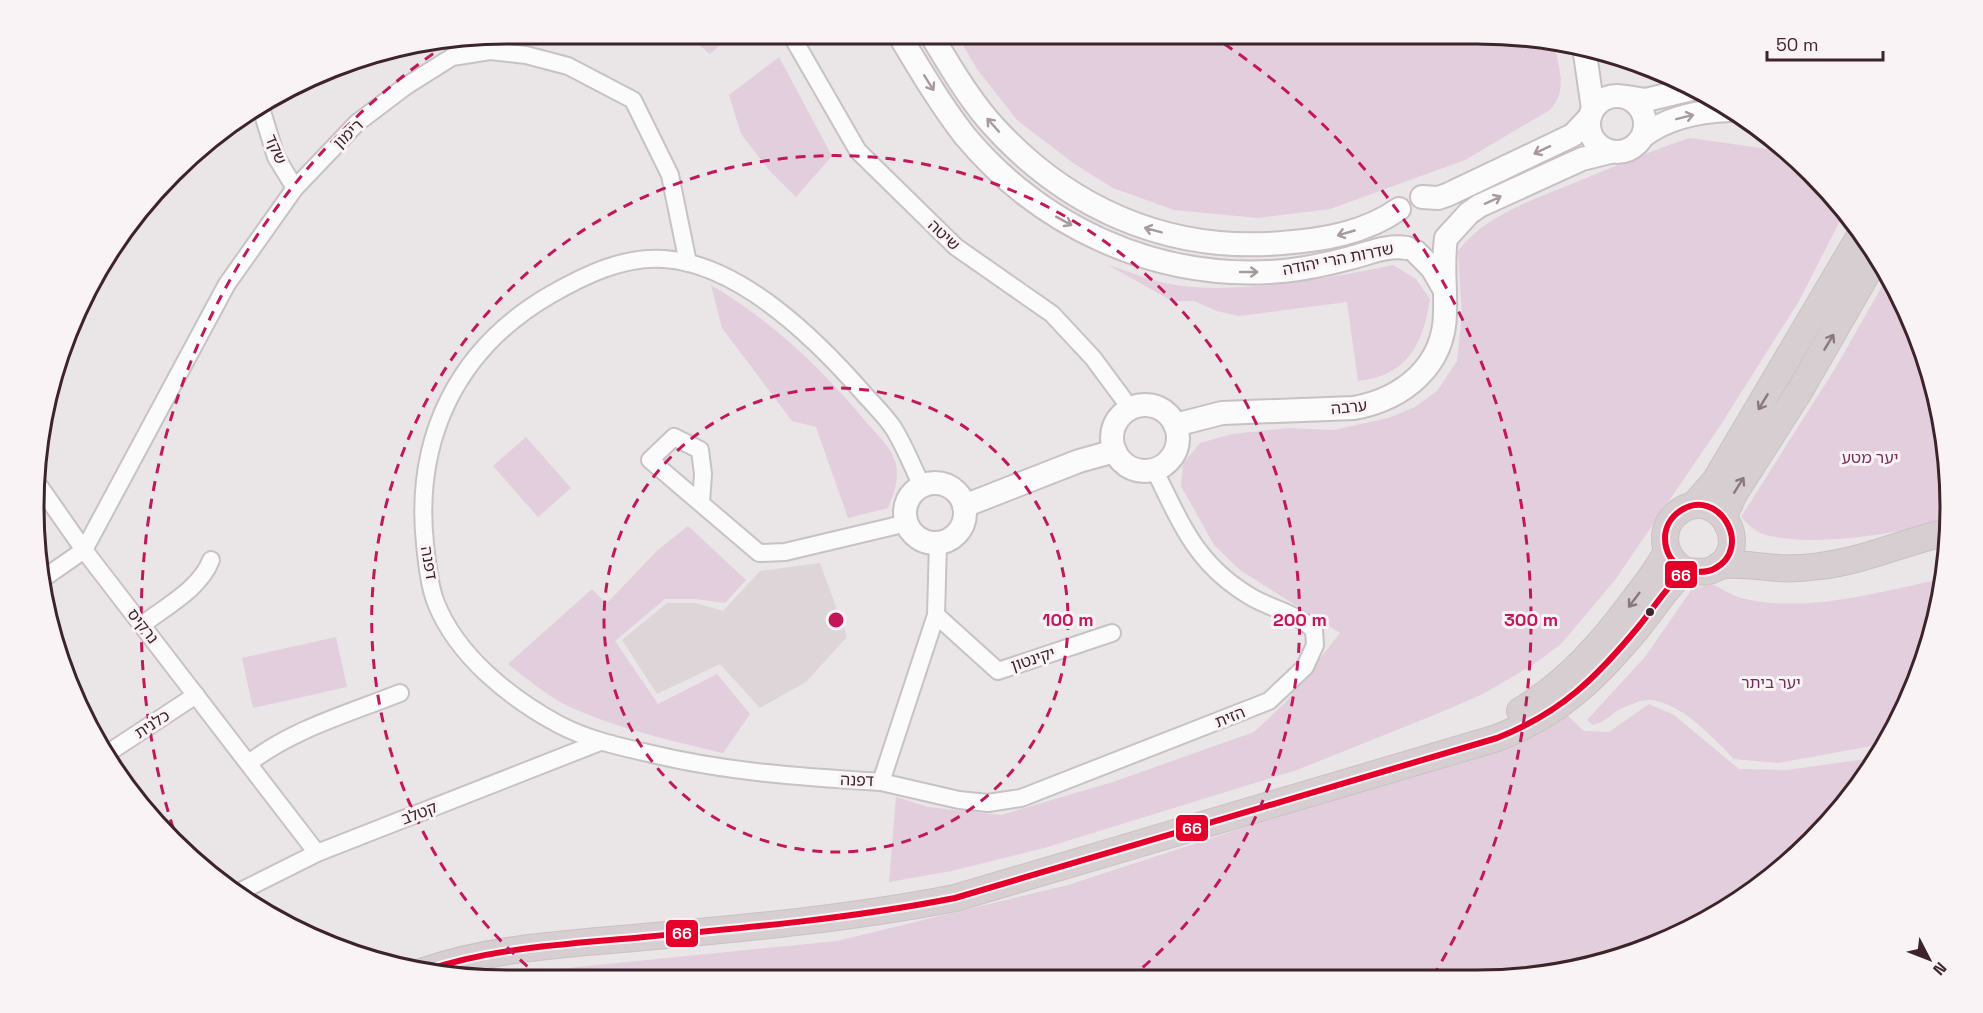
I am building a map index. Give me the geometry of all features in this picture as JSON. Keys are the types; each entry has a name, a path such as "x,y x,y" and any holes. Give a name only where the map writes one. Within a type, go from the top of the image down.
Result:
{"main road":[{"path":"1856,242 1794,352 1715,481 1694,505 1678,512 1668,524 1665,535 1667,551 1677,565 1686,571 1703,573 1719,566 1801,568 1856,560 1918,538 1939,534"},
{"path":"1719,566 1729,553 1728,527 1734,494 1799,392 1871,266"},
{"path":"1694,505 1710,507 1728,527 1740,548 1751,553 1791,558 1856,560"},
{"path":"1361,780 1485,730 1541,699 1587,658 1605,638 1667,551"},
{"path":"445,966 526,949 915,906 955,898 1497,738 1545,717 1598,674 1675,580 1686,571"}],"street":[{"name":"שיטה","path":"796,44 858,151 956,247 1052,314 1093,358 1130,408"},
{"name":"שדרות הרי יהודה","path":"905,44 953,119 983,155 1033,202 1103,241 1134,253 1195,269 1245,272 1300,268 1348,259 1390,246 1411,250"},
{"name":"שדרות הרי יהודה","path":"937,44 987,118 1027,160 1070,193 1143,227 1200,242 1270,244 1341,234 1383,220 1399,209"},
{"name":"רימון","path":"84,549 227,284 295,189 357,123 406,86 452,57 490,51 526,55 568,66 633,100 670,175 688,263"},
{"path":"1585,56 1591,113 1590,132 1594,141 1610,152"},
{"path":"1587,57 1594,75 1642,110 1645,119 1643,136"},
{"path":"1444,288 1432,268 1395,232 1395,218 1405,202 1422,196 1438,198 1447,195 1573,135 1600,101 1622,97 1646,100 1682,91"},
{"path":"1411,250 1434,250 1469,213 1582,159 1629,150 1643,136 1669,121 1716,111"},
{"name":"שקד","path":"263,114 276,157 295,189"},
{"path":"1422,196 1432,198 1446,210 1450,220 1447,237"},
{"name":"ערבה","path":"1175,425 1222,413 1354,408 1375,404 1393,397 1413,383 1438,350 1445,314 1447,237"},
{"name":"דפנה","path":"922,486 892,426 849,376 801,330 753,293 708,269 688,263 662,259 617,264 589,275 534,304 495,335 465,369 438,418 426,466 422,517 427,564 436,603 461,645 483,670 528,706 560,725 600,742 681,761 771,776 881,782 936,615 938,543"},
{"path":"1151,405 1170,416 1175,425 1177,447 1172,457 1154,469 1145,471 1127,465 1115,451 1112,432 1116,422 1130,408 1151,405"},
{"path":"964,506 1079,461 1115,451"},
{"name":"הזית","path":"881,782 959,800 988,803 1021,798 1269,701 1305,667 1315,645 1314,630 1305,621 1254,598 1223,579 1203,559 1184,531 1154,469"},
{"path":"931,483 948,486 955,491 964,506 964,516 956,533 938,543 919,538 906,523 906,505 909,497 922,486 931,483"},
{"name":"נרקיס","path":"44,493 84,549 317,853"},
{"path":"701,503 759,553 785,552 906,523"},
{"path":"48,574 84,549"},
{"path":"142,624 196,584 206,573 211,560"},
{"name":"יקינטון","path":"936,615 998,671 1112,633"},
{"path":"249,763 293,734 399,693"},
{"name":"כלנית","path":"113,750 196,694"},
{"name":"קטלב","path":"246,889 317,853 600,742"}],"shaded area":[{"path":"820,563 847,637 806,682 760,708 720,664 657,694 622,640 667,603 695,603 723,611 760,571"}],"green space":[{"path":"698,44 721,44 710,54"},
{"path":"962,44 1507,44 1556,50 1561,86 1556,102 1550,110 1465,160 1330,209 1258,218 1174,210 1113,188 1073,163 1017,120 977,69"},
{"path":"779,57 832,156 796,197 770,171 741,134 729,95"},
{"path":"1690,138 1771,150 1804,179 1840,220 1799,301 1720,426 1615,580 1561,644 1534,664 1483,694 1297,770 1044,848 951,871 889,882 896,797 928,807 1001,815 1113,782 1254,732 1285,703 1340,633 1240,570 1214,545 1181,486 1183,464 1200,443 1232,434 1288,428 1334,430 1388,418 1415,407 1437,391 1457,361 1462,315 1458,251 1469,238 1497,217 1529,201"},
{"path":"1108,265 1165,283 1218,288 1310,280 1393,265 1416,279 1430,299 1423,331 1410,355 1389,373 1358,381 1347,302 1239,316 1217,311 1194,301 1172,301"},
{"path":"711,285 755,314 795,347 832,383 884,442 894,459 897,470 888,508 848,518 816,427 792,421 722,328"},
{"name":"יער מטע","path":"1883,285 1915,358 1931,416 1939,476 1939,524 1881,534 1805,540 1760,533 1741,517 1836,367"},
{"path":"526,437 571,488 538,517 493,466"},
{"path":"688,526 746,580 725,603 696,599 665,599 615,641 658,704 717,674 750,714 723,753 644,733 586,714 552,697 508,664 592,589 606,604 658,550"},
{"name":"יער ביתר","path":"1934,581 1915,655 1892,711 1872,746 1778,763 1734,759 1686,715 1664,703 1652,700 1625,707 1593,725 1587,720 1645,657 1692,589 1712,584 1741,598 1791,604 1867,595"},
{"path":"336,637 347,687 253,708 242,658"},
{"path":"1649,704 1674,715 1739,769 1787,770 1864,759 1825,812 1804,834 1782,855 1734,891 1681,922 1654,934 1596,954 1537,966 1476,970 548,970 837,941 1068,885 1439,764 1563,711 1584,731 1609,732"}],"transit line":[{"name":"66","path":"443,965 533,948 800,922 955,898 1497,738 1540,717 1576,692 1608,662 1683,573 1710,571 1726,559 1731,547 1731,535 1727,522 1718,512 1707,506 1694,505 1680,511 1667,526 1665,543 1668,553 1677,565 1686,571"}]}
